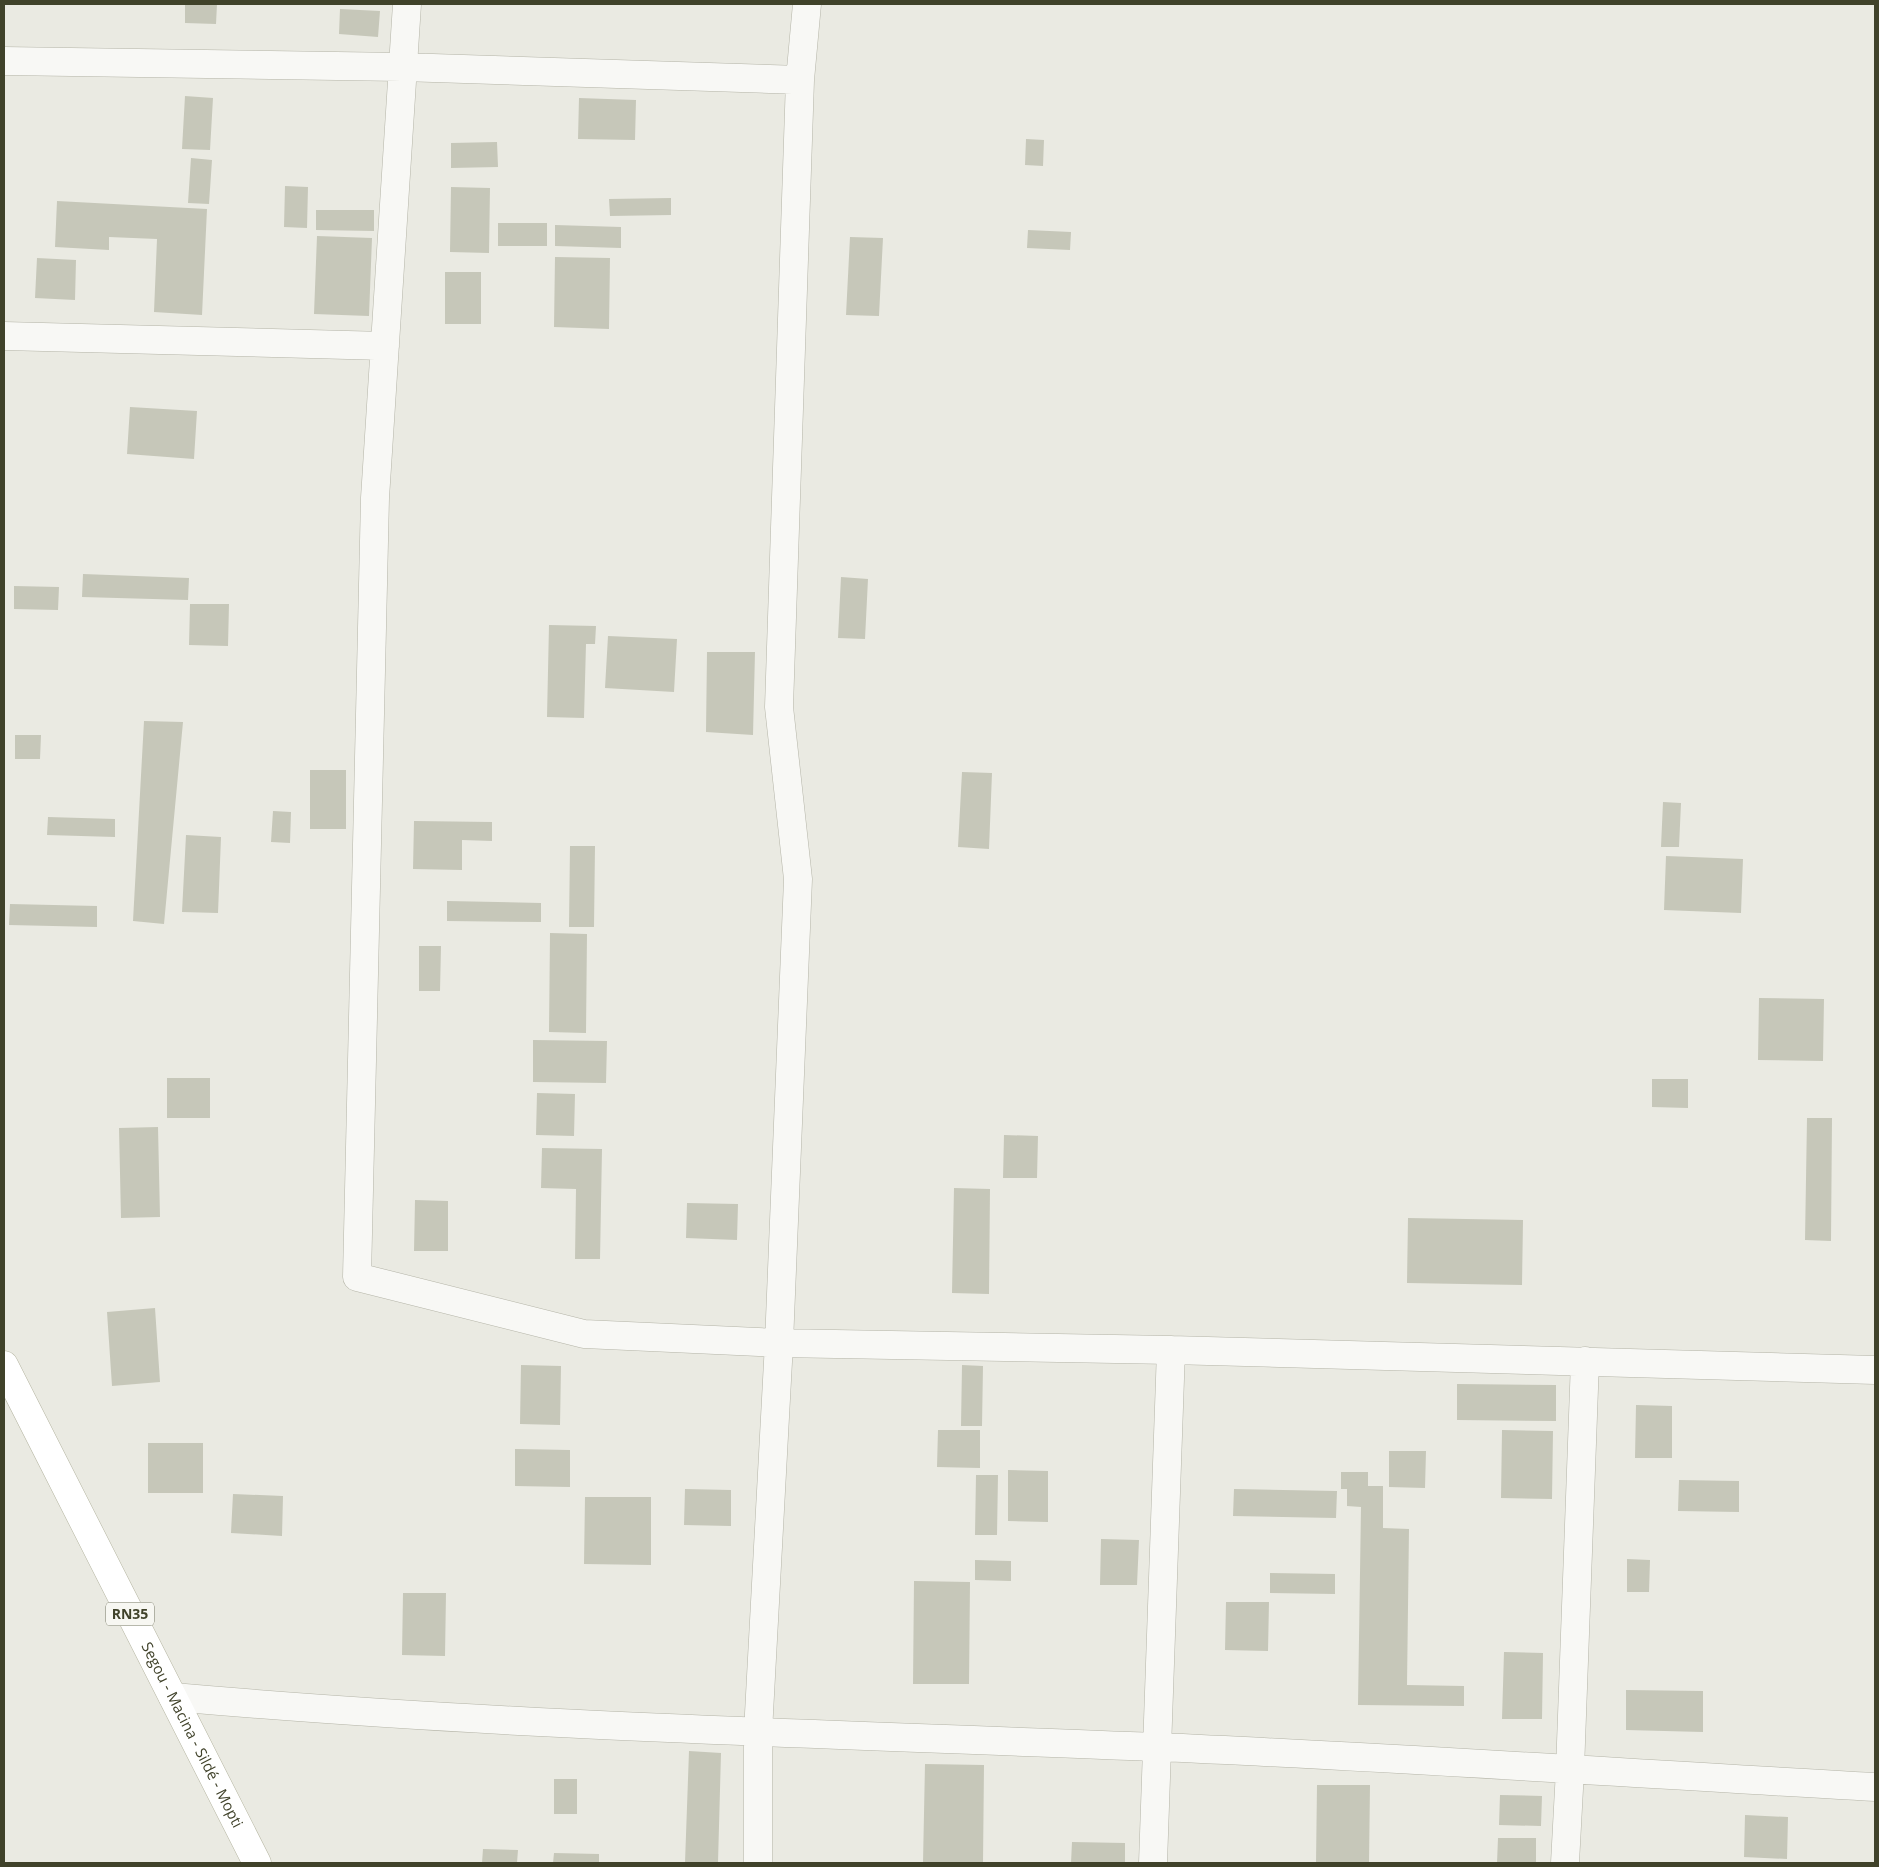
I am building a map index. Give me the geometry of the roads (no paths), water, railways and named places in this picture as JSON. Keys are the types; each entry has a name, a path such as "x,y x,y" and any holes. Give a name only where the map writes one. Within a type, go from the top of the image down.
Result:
{"main road":[{"name":"Segou - Macina - Sildé - Mopti","path":"4,1365 257,1863"}],"street":[{"path":"407,4 376,498 357,1277 584,1334 779,1343 1171,1350 1875,1370"},
{"path":"758,1863 758,1732 779,1343 798,879 779,707 800,80 807,4"},
{"path":"4,61 402,67 800,80"},
{"path":"4,336 385,346"},
{"path":"1153,1863 1171,1350"},
{"path":"1565,1863 1585,1362"},
{"path":"173,1697 310,1709 758,1732 1157,1747 1875,1787"}]}
